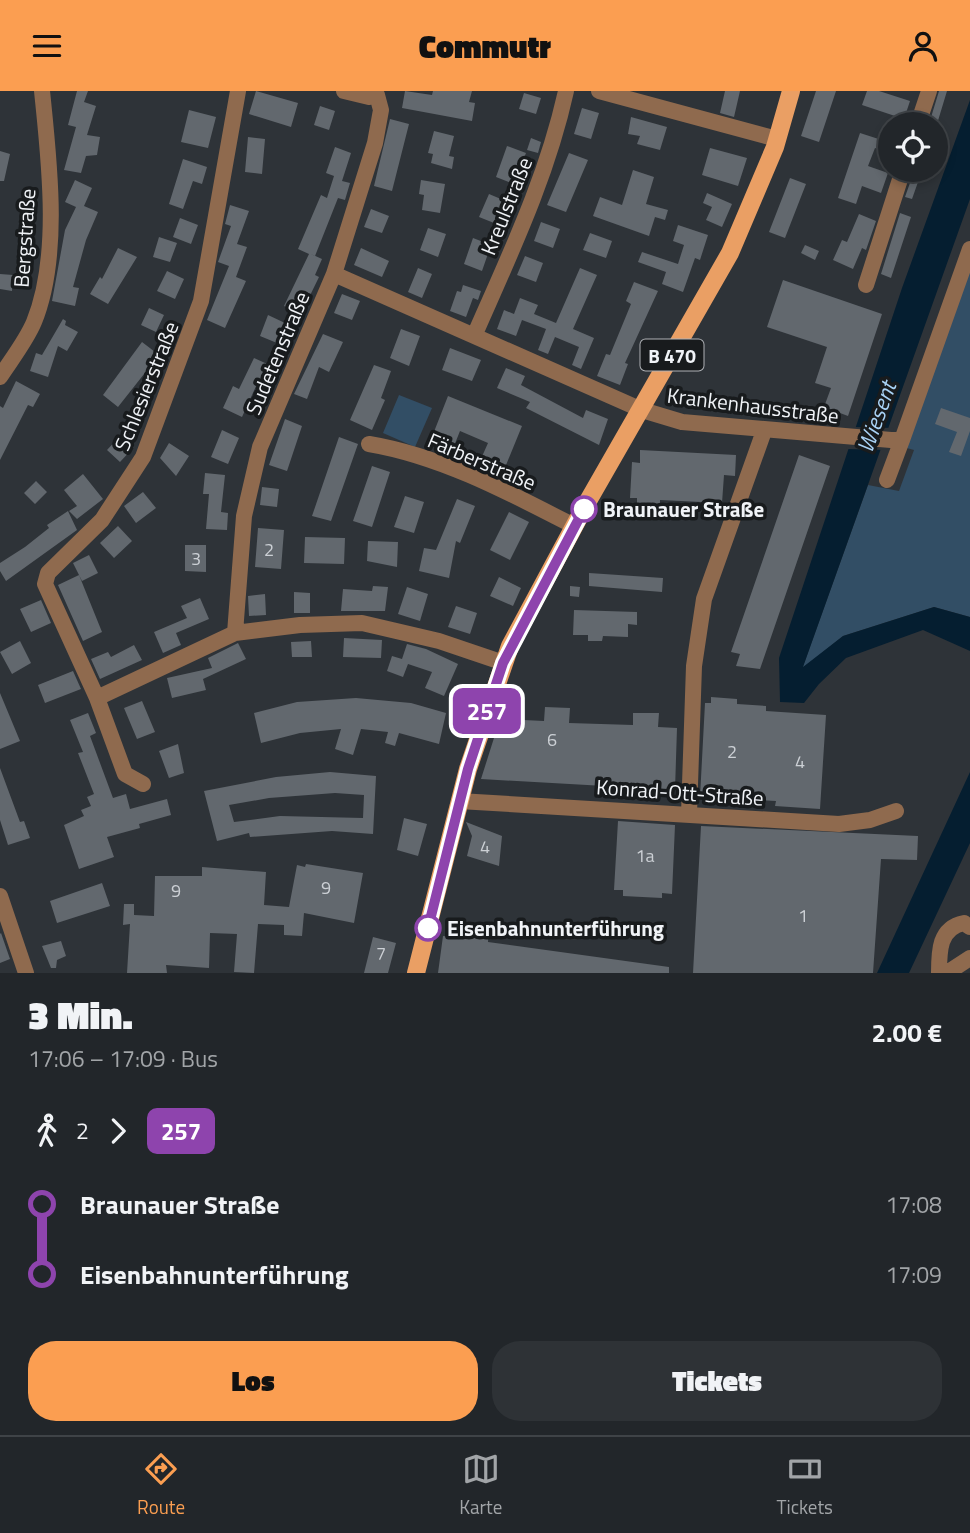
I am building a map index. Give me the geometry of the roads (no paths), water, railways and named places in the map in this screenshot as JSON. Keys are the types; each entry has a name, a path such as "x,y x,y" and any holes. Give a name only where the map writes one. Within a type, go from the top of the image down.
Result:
{"main road":[{"name":"B 470","path":"416,973 459,801 503,663 574,526 730,253 777,139 791,91"}],"street":[{"name":"Bergstraße","path":"0,377 34,323 43,291 50,232 50,162 42,91"},
{"name":"Schlesierstraße","path":"143,784 125,773 97,698 45,584 47,573 102,520 144,457 201,301 238,91"},
{"path":"344,91 369,97 378,93"},
{"name":"Kreulstraße","path":"475,334 539,188 556,137 566,91"},
{"path":"598,91 777,139"},
{"path":"922,112 929,91"},
{"name":"Sudetenstraße","path":"235,633 244,516 260,447 334,274 375,143 381,110 378,93"},
{"path":"866,285 899,182"},
{"path":"887,480 896,440 970,249"},
{"path":"334,274 642,410"},
{"name":"Krankenhausstraße","path":"642,410 682,422 850,439 896,440"},
{"path":"689,814 694,666 704,599 764,431"},
{"name":"Färberstraße","path":"369,444 413,455 499,489 574,526"},
{"path":"97,698 235,633 299,625 362,623 439,641 503,663"},
{"name":"Konrad-Ott-Straße","path":"459,801 839,824 870,820 895,811"},
{"path":"0,896 26,973"},
{"path":"939,973 943,937 952,926 964,923 970,927"},
{"path":"947,973 970,958"}],"water":[{"name":"Wiesent","path":"970,100 970,199 803,667 843,636 934,607 970,617 970,651 923,630 846,658 804,703 780,702 779,658 902,288 940,182 948,182 948,161"},
{"path":"970,772 970,843 909,973 877,973"}],"place":[{"name":"Braunauer Straße","path":"584,509"},
{"name":"Eisenbahnunterführung","path":"428,928"}]}
